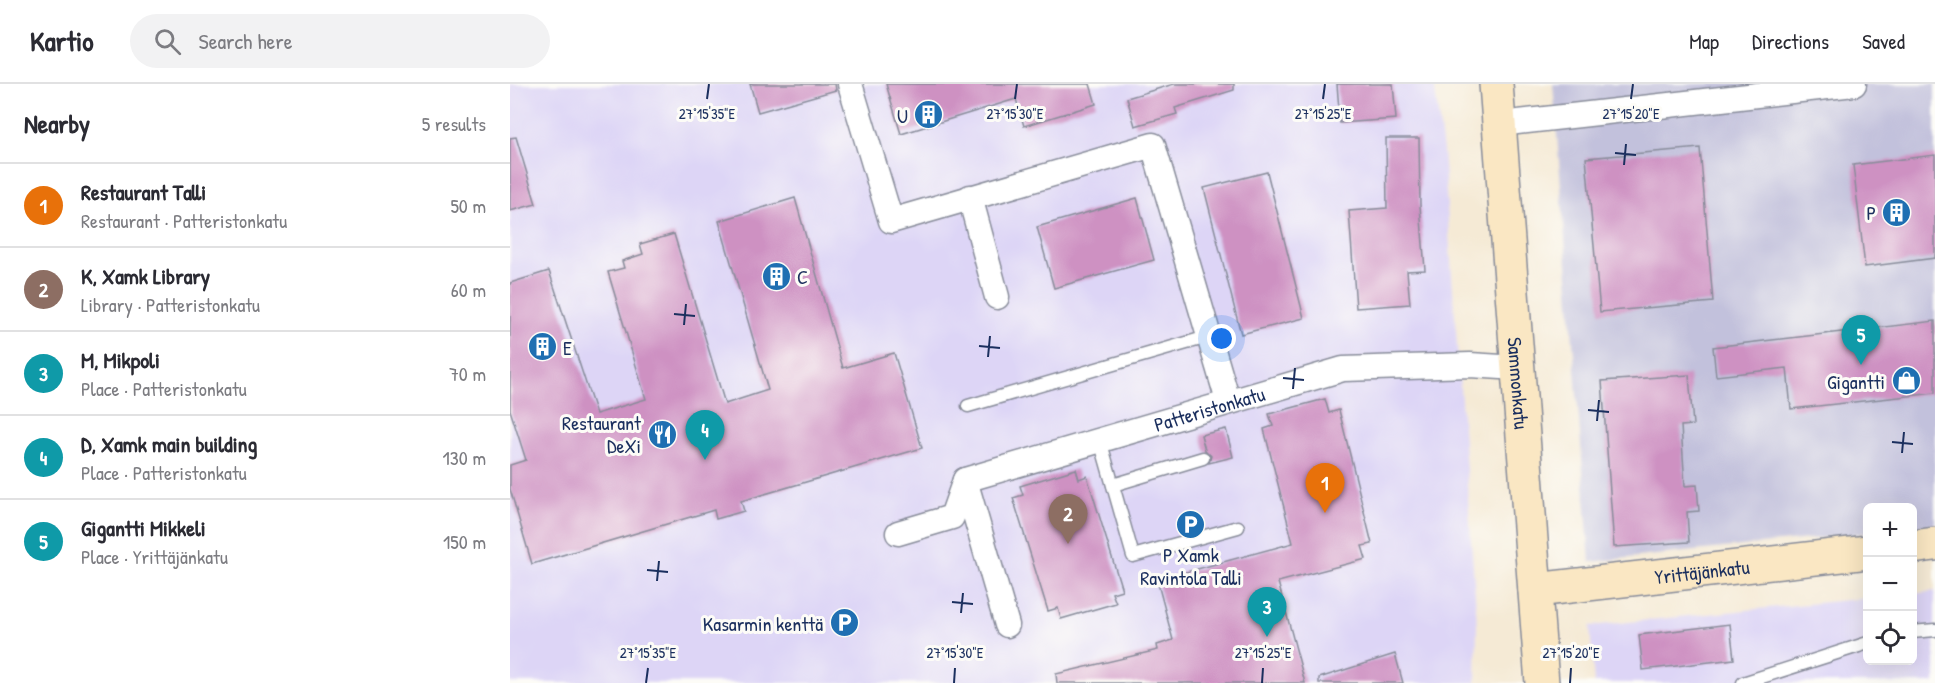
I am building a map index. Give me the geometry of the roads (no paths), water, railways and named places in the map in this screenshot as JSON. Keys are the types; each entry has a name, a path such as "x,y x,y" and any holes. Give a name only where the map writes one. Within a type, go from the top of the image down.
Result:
{"street":[{"path":"850,84 891,221 1153,145 1228,401"},
{"name":"Sammonkatu","path":"1496,84 1542,683"},
{"path":"1500,124 1854,84"},
{"path":"970,197 997,297"},
{"name":"Patteristonkatu","path":"965,480 1343,369 1470,365 1517,368"},
{"path":"898,533 951,517 965,480"},
{"path":"965,480 1007,625"},
{"path":"1917,546 1935,544"},
{"name":"Yrittäjänkatu","path":"1535,590 1863,553"}],"lane":[{"path":"968,406 1210,336"},
{"path":"1100,440 1133,556 1238,527"},
{"path":"1113,485 1203,458"},
{"path":"1917,632 1935,630"},
{"path":"1743,683 1863,645"}],"place":[{"name":"U","path":"929,115"},
{"name":"P","path":"1897,212"},
{"name":"C","path":"776,276"},
{"name":"E","path":"542,347"},
{"name":"Gigantti Mikkeli","path":"1861,365"},
{"name":"Gigantti","path":"1906,381"},
{"name":"Restaurant DeXi","path":"662,434"},
{"name":"D, Xamk main building","path":"705,460"},
{"name":"Restaurant Talli","path":"1325,513"},
{"name":"P Xamk Ravintola Talli","path":"1191,524"},
{"name":"K, Xamk Library","path":"1068,544"},
{"name":"Kasarmin kenttä","path":"844,623"},
{"name":"M, Mikpoli","path":"1267,637"}]}
